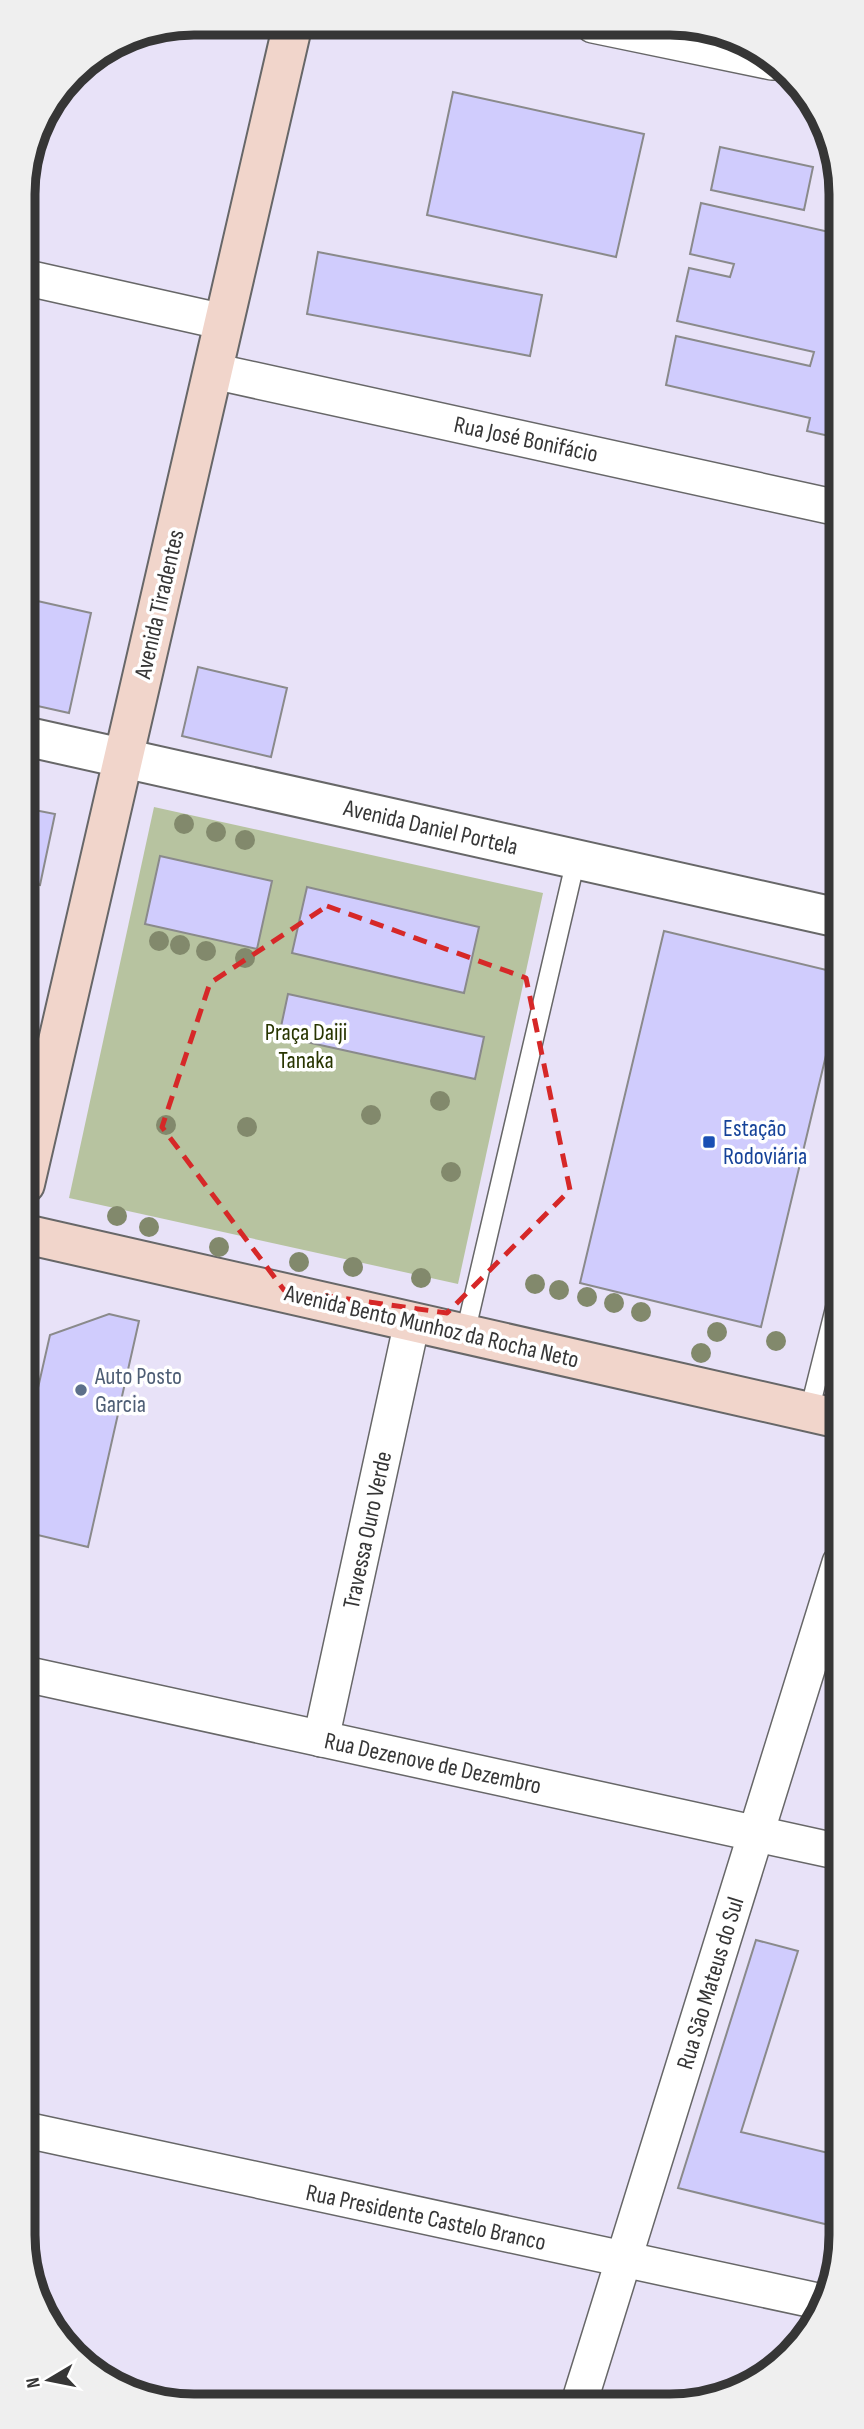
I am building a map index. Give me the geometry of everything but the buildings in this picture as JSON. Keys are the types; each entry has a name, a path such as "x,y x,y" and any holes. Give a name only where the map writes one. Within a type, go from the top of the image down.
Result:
{"main road":[{"name":"Avenida Tiradentes","path":"35,1137 290,35"},
{"name":"Avenida Bento Munhoz da Rocha Neto","path":"35,1236 825,1415"}],"street":[{"path":"641,35 753,58"},
{"path":"35,280 224,321"},
{"name":"Rua José Bonifácio","path":"213,371 829,506"},
{"name":"Avenida Daniel Portela","path":"35,738 829,916"},
{"name":"Travessa Ouro Verde","path":"321,1739 412,1322"},
{"name":"Rua São Mateus do Sul","path":"582,2394 829,1598"},
{"name":"Rua Dezenove de Dezembro","path":"35,1676 829,1850"},
{"name":"Rua Presidente Castelo Branco","path":"35,2132 815,2300"}],"lane":[{"path":"466,1334 576,859"},
{"path":"825,1415 829,1379"}],"highlighted area":[{"path":"327,906 526,978 570,1190 447,1313 284,1290 162,1127 210,983"}],"shaded area":[{"path":"183,35 681,35 701,38 721,43 750,56 782,82 808,114 821,143 826,163 829,183 829,2246 824,2276 817,2296 808,2315 790,2340 750,2373 721,2386 701,2391 670,2394 173,2393 124,2378 97,2361 84,2349 84,2345 80,2345 68,2332 56,2315 43,2286 38,2266 35,2246 35,183 40,153 47,133 56,114 74,89 114,56 143,43"}],"green space":[{"name":"Praça Daiji Tanaka","path":"154,807 543,893 458,1284 69,1198"}],"place":[{"name":"Estação Rodoviária","path":"709,1142"},
{"name":"Auto Posto Garcia","path":"81,1390"}]}
